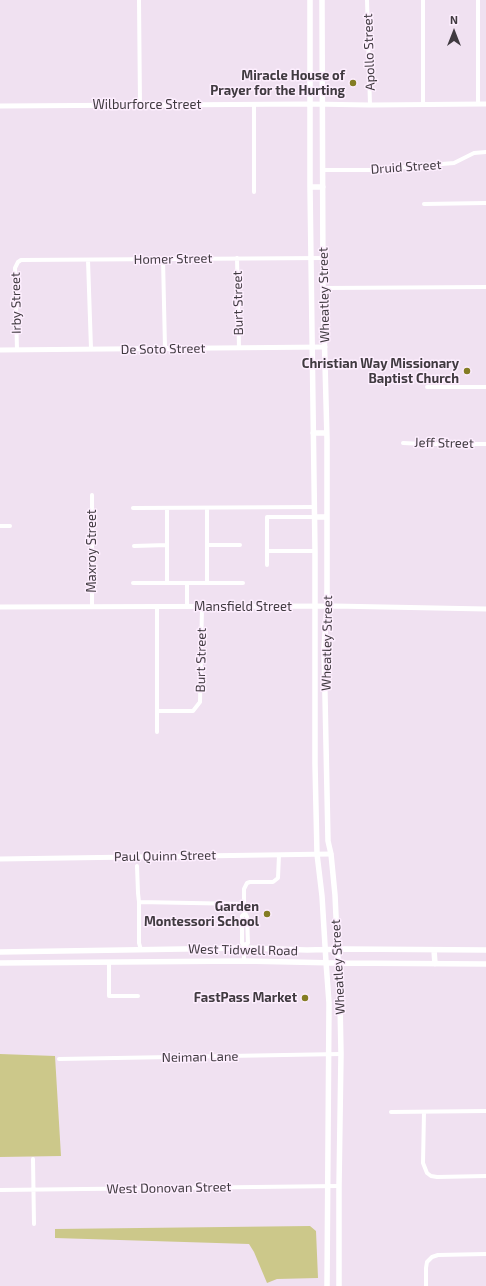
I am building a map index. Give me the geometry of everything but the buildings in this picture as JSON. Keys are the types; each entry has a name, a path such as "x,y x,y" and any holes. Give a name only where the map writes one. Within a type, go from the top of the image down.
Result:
{"main road":[{"name":"Wheatley Street","path":"310,0 310,187 315,517 315,771 317,854 322,896 329,1002 327,1286"},
{"name":"Wheatley Street","path":"322,0 323,288 328,607 324,648 328,841 331,854 335,895 340,1002 339,1286"},
{"path":"310,187 323,187"},
{"path":"313,433 326,433"},
{"path":"315,517 327,517"},
{"path":"314,689 326,689"},
{"path":"315,771 327,771"},
{"name":"West Tidwell Road","path":"0,952 141,950 244,946 325,950 486,950"},
{"path":"434,950 435,964"},
{"path":"78,951 79,962"},
{"name":"West Tidwell Road","path":"0,963 244,961 486,964"}],"street":[{"path":"139,0 140,104"},
{"name":"Apollo Street","path":"367,0 370,105"},
{"path":"423,0 423,105"},
{"path":"478,0 478,104"},
{"name":"Wilburforce Street","path":"0,106 140,104 486,104"},
{"path":"254,104 254,192"},
{"name":"Druid Street","path":"323,170 369,170 454,163 459,162 474,153 486,152"},
{"path":"424,204 486,203"},
{"name":"Burt Street","path":"237,258 239,348"},
{"name":"Homer Street","path":"22,260 324,258"},
{"path":"164,259 165,348"},
{"name":"Irby Street","path":"17,350 15,268 18,262 22,260"},
{"path":"88,260 91,349"},
{"path":"323,288 486,286"},
{"name":"De Soto Street","path":"0,350 325,347"},
{"path":"427,387 486,387"},
{"name":"Jeff Street","path":"403,443 486,444"},
{"name":"Maxroy Street","path":"92,495 92,607"},
{"path":"133,508 314,507"},
{"path":"167,508 167,583"},
{"path":"207,508 207,583"},
{"path":"267,565 266,517 315,517"},
{"path":"0,526 10,526"},
{"path":"134,546 167,545"},
{"path":"207,545 240,545"},
{"path":"267,551 315,551"},
{"path":"133,583 243,583"},
{"path":"187,583 187,607"},
{"name":"Mansfield Street","path":"0,607 315,606 486,609"},
{"path":"157,607 157,732"},
{"name":"Burt Street","path":"157,711 193,711 200,702 202,607"},
{"name":"Paul Quinn Street","path":"0,859 331,854"},
{"path":"244,961 244,946 248,943 244,888 247,883 250,882 274,882 278,878 278,855"},
{"path":"137,866 139,942 141,950"},
{"path":"139,902 244,904"},
{"path":"109,962 109,996 138,996"},
{"name":"Neiman Lane","path":"59,1060 341,1054"},
{"path":"391,1112 486,1111"},
{"path":"424,1112 423,1157 427,1173 431,1176 437,1177 486,1176"},
{"path":"33,1159 32,1190 34,1224"},
{"name":"West Donovan Street","path":"0,1190 339,1186"},
{"path":"426,1286 427,1262 432,1257 438,1255 486,1254"}],"shaded area":[{"path":"0,1054 55,1056 61,1156 0,1157"},
{"path":"310,1226 316,1231 318,1278 277,1279 267,1283 249,1244 55,1238 55,1229"}],"place":[{"name":"Miracle House of Prayer for the Hurting","path":"353,83"},
{"name":"Christian Way Missionary Baptist Church","path":"467,371"},
{"name":"Garden Montessori School","path":"267,914"},
{"name":"FastPass Market","path":"305,998"}]}
